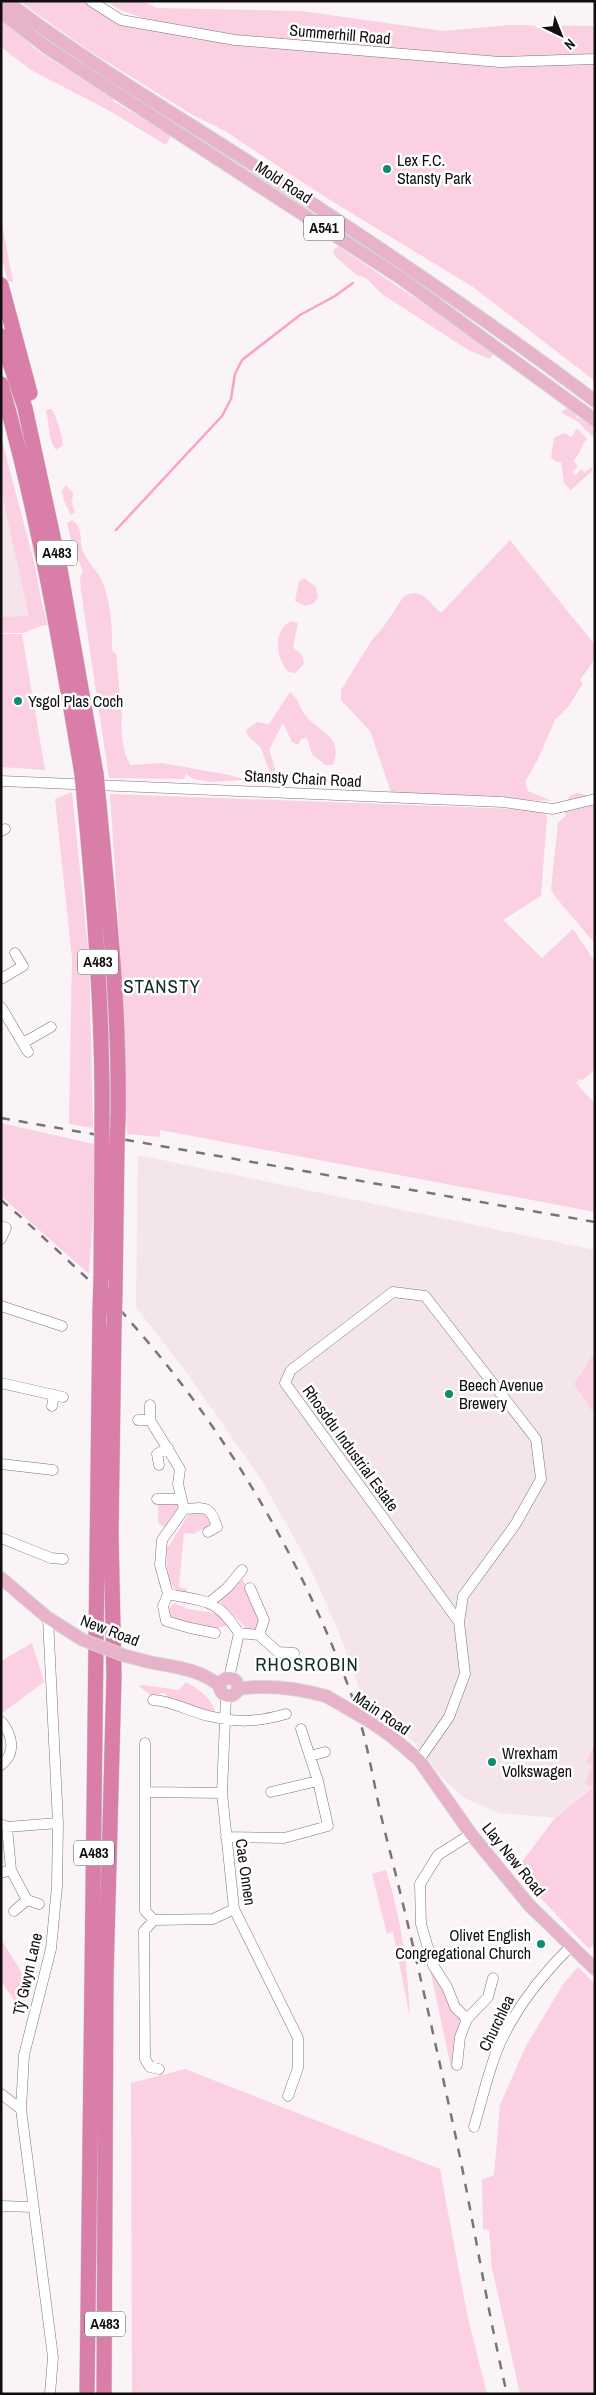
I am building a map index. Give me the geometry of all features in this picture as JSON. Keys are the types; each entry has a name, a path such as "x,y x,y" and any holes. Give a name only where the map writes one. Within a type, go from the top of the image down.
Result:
{"highway":[{"name":"A483","path":"1,285 41,439 53,504 92,805 111,928 118,1079 118,1120 109,1145 100,1312 87,2394"},
{"name":"A483","path":"1,336 26,408 63,586"},
{"name":"A483","path":"1,384 30,492 89,774"},
{"name":"A483","path":"1,418 20,491 48,575"},
{"name":"A483","path":"92,805 102,1120 109,1145 115,1291 111,1534 114,1676 106,1976 104,2394"}],"main road":[{"name":"Mold Road","path":"6,1 53,37 314,204 444,291 595,401"},
{"name":"Mold Road","path":"1,12 46,47 402,279 595,420"},
{"name":"New Road","path":"1,1578 48,1618 84,1640 126,1656 197,1671 225,1687 236,1681 238,1689 256,1686 274,1687 326,1696"},
{"name":"Main Road","path":"326,1696 370,1722 418,1760"},
{"name":"Llay New Road","path":"418,1760 471,1834 529,1905 595,1970"}],"street":[{"name":"Summerhill Road","path":"91,1 121,20 235,40 500,62 595,59"},
{"name":"Stansty Chain Road","path":"5,781 493,802 553,809 595,799"},
{"path":"1,979 23,966 15,953"},
{"path":"1,1007 26,1048 51,1027"},
{"path":"1,1226 6,1228 1,1239"},
{"name":"Rhosddu Industrial Estate","path":"418,1760 449,1717 465,1674 459,1622 463,1596 515,1525 541,1479 536,1439 425,1296 394,1292 291,1370 285,1383 459,1622"},
{"path":"1,1306 62,1326"},
{"path":"1,1383 58,1396 52,1406"},
{"path":"150,1405 150,1420 180,1469 180,1498 184,1509"},
{"path":"138,1420 150,1420"},
{"path":"158,1465 157,1454 168,1448"},
{"path":"1,1464 41,1474 54,1470"},
{"path":"157,1499 180,1498"},
{"path":"184,1509 206,1508 213,1515 215,1529"},
{"path":"184,1509 162,1540 160,1565 168,1594 163,1606 163,1623 216,1633"},
{"path":"1,1538 52,1562 63,1559"},
{"path":"210,1602 227,1588 242,1570"},
{"path":"250,1588 264,1620 259,1635"},
{"path":"168,1594 210,1602 226,1614 238,1633 259,1635 278,1652 294,1653"},
{"name":"Tŷ Gwyn Lane","path":"48,1618 58,1823 58,1886 51,1949 24,2055 21,2109 53,2357 50,2394"},
{"name":"Cae Onnen","path":"238,1633 225,1687 226,1719 222,1793 226,1836 234,1909 298,2038 298,2068 288,2096"},
{"path":"160,1699 208,1716 247,1722 265,1715 286,1714"},
{"path":"1,1765 6,1762 12,1746 11,1734 2,1722"},
{"path":"226,1836 284,1838 328,1826 318,1780 301,1729"},
{"path":"145,1743 145,1911 154,1920 213,1919 234,1909"},
{"path":"310,1756 325,1752"},
{"path":"271,1792 318,1780"},
{"path":"145,1792 222,1793"},
{"path":"38,1904 28,1900 6,1872 4,1826 58,1823"},
{"path":"467,2019 456,2007 447,1987 433,1965 422,1924 420,1884 438,1855 471,1834"},
{"path":"14,1911 28,1900"},
{"path":"154,1920 144,1931 145,2059 150,2067 159,2069"},
{"name":"Churchlea","path":"474,2127 496,2053 521,2004 543,1974 570,1947"},
{"path":"457,2065 460,2037 467,2019 488,1997 493,1978"},
{"path":"1,2094 21,2109"},
{"path":"1,2206 33,2206"}],"shaded area":[{"path":"19,1 85,1 125,24 149,20 120,10 106,1 143,1 157,8 301,11 444,31 509,25 595,26 595,381 473,287 325,197 225,131 191,114 88,50"},
{"path":"1,19 38,51 114,99 113,101 171,135 166,145 108,110 31,70 1,47"},
{"path":"1,218 13,282 8,281 1,256"},
{"path":"338,246 487,347 493,354 490,359 468,350 382,294 366,278 357,275 335,256 333,251"},
{"path":"51,409 55,415 62,437 63,445 56,450 50,436 46,411"},
{"path":"573,409 577,418 595,423 595,439 577,421 562,413 563,410"},
{"path":"576,429 587,439 573,461 578,466 572,473 576,475 581,469 585,473 591,467 593,470 571,490 564,483 561,462 556,462 551,458 554,438 564,433 572,437"},
{"path":"1,437 34,562 48,625 40,626 24,633 1,633 1,617 29,616 1,489"},
{"path":"1,463 40,626 1,626"},
{"path":"66,485 73,493 72,503 75,512 71,515 64,501 62,491"},
{"path":"72,520 80,530 82,547 86,558 100,577 106,593 111,623 112,651 116,654 122,717 121,728 128,761 131,765 162,763 247,780 212,782 193,779 186,774 184,779 109,778 81,591 80,578 83,571 72,544 67,523"},
{"path":"510,540 595,645 595,659 580,680 583,683 569,706 555,720 538,759 525,782 528,791 552,801 509,799 501,795 499,798 391,792 370,731 341,700 341,690 372,640 404,596 415,593 420,595 429,600 441,613"},
{"path":"304,578 316,587 318,597 314,603 305,606 295,601 299,581"},
{"path":"291,621 298,623 293,647 302,655 304,664 295,673 288,672 284,666 278,645 281,631"},
{"name":"Ysgol Plas Coch","path":"1,634 22,634 45,770 1,767"},
{"path":"290,692 305,715 333,741 336,755 333,765 325,765 312,754 307,738 301,739 298,745 292,742 283,723 269,750 276,776 274,784 261,748 248,736 246,730 257,722 269,724"},
{"path":"72,792 89,958 93,1128 69,1124 72,958 55,799"},
{"path":"577,793 590,796 595,794 595,944 551,889 558,823 566,815 563,810 566,801"},
{"path":"110,794 542,810 547,817 541,896 503,920 542,958 573,929 595,962 595,1069 583,1080 580,1079 576,1083 595,1104 595,1212 160,1130 160,1137 127,1134 121,962"},
{"path":"1,1123 94,1144 93,1215 89,1274 1,1196"},
{"path":"138,1155 595,1250 595,1779 593,1786 555,1818 499,1813 466,1799 447,1783 412,1740 366,1707 338,1630 306,1559 261,1479 189,1376 136,1307"},
{"path":"595,1352 595,1409 592,1411 574,1384"},
{"path":"161,1502 177,1503 179,1506 164,1527 158,1523 158,1504"},
{"path":"196,1511 207,1513 211,1523 209,1526 193,1534 184,1533 179,1587 187,1589 186,1596 179,1593 171,1582 167,1568 167,1546 169,1546 188,1515"},
{"path":"243,1579 261,1625 255,1630 246,1628 218,1600"},
{"path":"174,1603 188,1609 220,1614 230,1625 212,1629 170,1619 168,1609"},
{"path":"32,1643 44,1682 1,1714 1,1661"},
{"path":"186,1682 205,1695 212,1703 216,1714 167,1698 166,1694 161,1693 154,1698 139,1686 179,1690"},
{"path":"595,1743 595,1943 589,1949 515,1871 555,1818 593,1787 585,1784 592,1766 586,1763"},
{"path":"386,1870 396,1906 403,1943 408,1980 410,2018 393,1932 387,1934 372,1874"},
{"path":"1,1939 28,1983 23,2013 1,1981"},
{"path":"427,1955 462,2021 453,2049 452,2072"},
{"path":"578,1967 595,1984 595,2394 520,2394 492,2268 489,2230 483,2229 482,2180 494,2175 500,2105 526,2046 564,1983"},
{"path":"185,2069 440,2169 467,2314 487,2394 132,2394 131,2083"}],"waterway":[{"path":"116,530 222,416 231,399 235,374 242,360 300,315 335,296 353,283"}],"railway":[{"path":"1,1118 595,1222"},
{"path":"1,1200 119,1309 164,1361 198,1406 230,1452 287,1549 312,1599 334,1650 364,1734 381,1816 422,1985 456,2138 507,2394"}],"place":[{"name":"Lex F.C. Stansty Park","path":"387,169"},
{"name":"Ysgol Plas Coch","path":"18,701"},
{"name":"Beech Avenue Brewery","path":"449,1394"},
{"name":"Wrexham Volkswagen","path":"492,1762"},
{"name":"Olivet English Congregational Church","path":"541,1944"}],"district":[{"name":"STANSTY","path":"162,986"},
{"name":"RHOSROBIN","path":"307,1664"}]}
